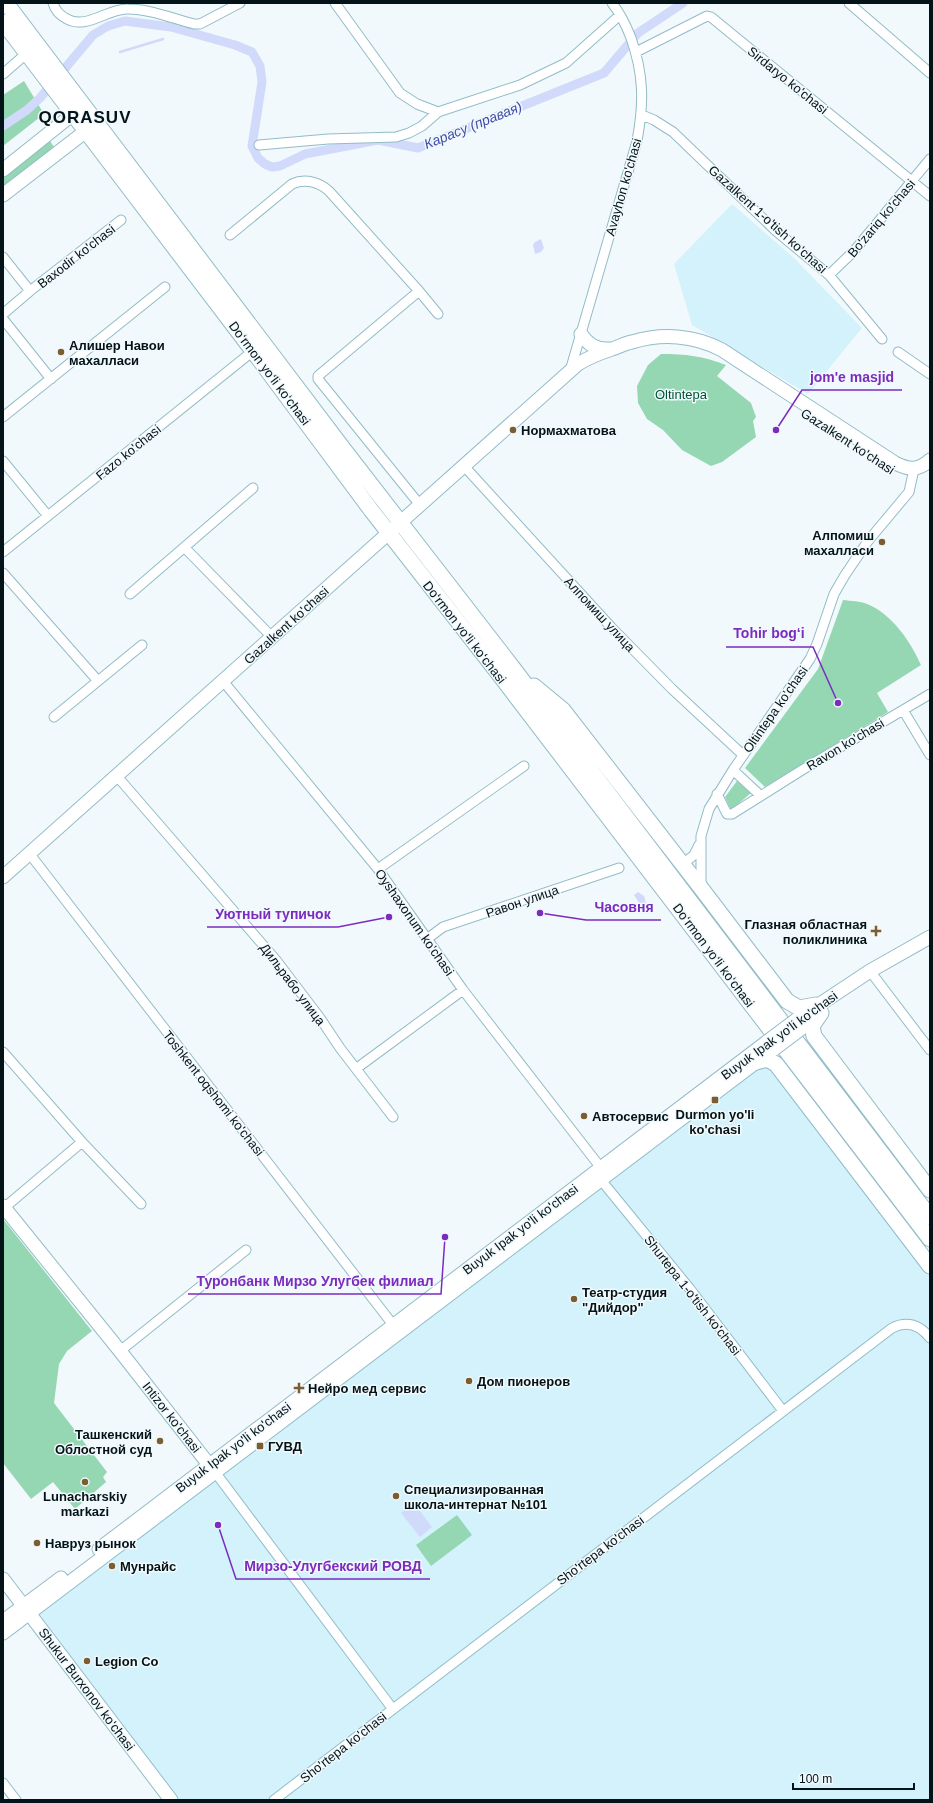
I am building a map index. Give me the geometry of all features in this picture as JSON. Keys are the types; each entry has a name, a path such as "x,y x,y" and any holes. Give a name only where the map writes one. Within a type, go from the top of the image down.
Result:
{"main road":[{"name":"Do‘rmon yo‘li ko‘chasi","path":"6,3 48,70 61,86 91,114 400,523 513,668 930,1217"},
{"name":"Do‘rmon yo‘li ko‘chasi","path":"3,22 27,53 48,70"},
{"name":"Do‘rmon yo‘li ko‘chasi","path":"61,86 73,114 389,533 502,678 930,1239"},
{"path":"3,170 73,114 91,114 86,131 3,195"},
{"path":"582,334 587,342 594,347 603,350 613,349"},
{"name":"Gazalkent ko'chasi","path":"3,877 420,505 589,357 613,349 670,345 684,345 704,349 781,393 892,471 902,475 913,473"},
{"path":"913,473 930,460"},
{"path":"913,473 930,468"},
{"path":"513,668 563,710 787,1001 798,1008 819,1009 812,1026 814,1036 930,1190"},
{"name":"Buyuk Ipak yo'li ko'chasi","path":"3,1633 26,1609 771,1045 819,1009 930,936"},
{"name":"Buyuk Ipak yo'li ko'chasi","path":"873,974 930,946"},
{"name":"Buyuk Ipak yo'li ko'chasi","path":"601,1174 756,1062 771,1045"},
{"path":"756,1062 767,1059 776,1064 930,1266"},
{"name":"Intizor ko'chasi","path":"4,1207 212,1468"},
{"name":"Shukur Burxonov ko'chasi","path":"3,1579 171,1800"},
{"name":"Buyuk Ipak yo'li ko'chasi","path":"3,1621 26,1609"}],"street":[{"path":"53,3 63,17 80,23 126,8 142,10 194,24 200,24 240,3"},
{"path":"335,3 400,93 417,104 438,112"},
{"name":"Avayhon ko'chasi","path":"569,373 582,334 637,141 642,115 642,83 636,52 628,30 612,3"},
{"path":"850,3 930,73"},
{"path":"259,145 328,139 396,136 409,133 422,126 438,112 520,85 566,63 620,15"},
{"name":"Sirdaryo ko'chasi","path":"636,52 707,16 711,17 930,196"},
{"path":"3,74 27,53"},
{"name":"Gazalkent 1-o'tish ko'chasi","path":"642,115 654,120 673,132 776,231 829,275 882,339"},
{"name":"Bo'zariq ko'chasi","path":"829,275 854,251 930,160"},
{"path":"230,235 296,182 305,181 314,183 329,191 438,314"},
{"name":"Baxodir ko'chasi","path":"3,314 121,220"},
{"path":"3,257 30,291"},
{"path":"3,417 165,287"},
{"path":"418,291 318,376 318,379 420,505"},
{"path":"3,319 51,379"},
{"name":"Fazo ko'chasi","path":"3,552 253,351"},
{"path":"898,352 930,374"},
{"path":"3,461 48,516"},
{"name":"Алпомиш улица","path":"464,466 612,628 672,689 743,755"},
{"name":"Oltintepa ko'chasi","path":"701,888 700,842 706,817 717,794 810,659 817,644 834,594 844,575 868,541 908,492 913,473"},
{"path":"130,594 253,488"},
{"path":"185,548 272,637"},
{"path":"3,573 98,681"},
{"path":"54,718 142,645"},
{"name":"Oyshaxonum ko'chasi","path":"223,681 378,870 463,990 601,1174"},
{"name":"Ravon ko'chasi","path":"717,794 726,814 729,815 930,694"},
{"path":"903,710 930,756"},
{"path":"378,870 524,766"},
{"path":"733,770 761,796"},
{"name":"Дильрабо улица","path":"116,775 276,960 320,1018 340,1048 357,1068 393,1117"},
{"path":"683,864 696,853 700,842"},
{"name":"Toshkent oqshomi ko'chasi","path":"29,853 396,1329"},
{"name":"Равон улица","path":"427,939 443,927 619,868"},
{"path":"873,974 930,1050"},
{"path":"357,1068 463,990"},
{"path":"3,1052 82,1142 141,1204"},
{"path":"4,1207 82,1142"},
{"name":"Shurtepa 1-o'tish ko'chasi","path":"601,1174 784,1411"},
{"path":"120,1351 246,1250"},
{"name":"Sho'rtepa ko'chasi","path":"274,1800 392,1708 892,1328 906,1324 914,1325 922,1329 930,1338"},
{"name":"Intizor ko'chasi","path":"212,1468 392,1708"},
{"path":"3,1783 16,1800"}],"shaded area":[{"path":"732,204 794,258 862,328 808,394 692,325 674,264"},
{"path":"541,239 544,248 541,252 535,254 533,245"},
{"path":"638,892 644,896 646,903 644,906 641,906 634,895"},
{"path":"764,1059 930,1266 930,1800 171,1800 29,1613"},
{"path":"414,1503 432,1527 420,1537 401,1513"}],"green space":[{"path":"24,81 44,114 3,146 3,95"},
{"path":"50,141 54,147 3,186 3,177"},
{"name":"Oltintepa","path":"661,354 694,356 710,359 726,365 717,376 751,403 756,417 753,421 756,437 722,462 711,466 682,450 663,430 647,419 638,403 637,386 648,365"},
{"path":"843,600 864,603 885,615 906,638 921,665 877,693 888,712 765,787 745,768 818,669"},
{"path":"737,781 751,793 731,810 725,797"},
{"path":"3,1219 92,1331 67,1351 59,1364 54,1403 107,1472 103,1477 106,1482 75,1509 53,1482 31,1499 3,1463"},
{"path":"457,1515 472,1535 431,1566 416,1545"}],"waterway":[{"name":"Карасу (правая)","path":"3,126 27,110 40,98 93,35 108,26 125,21 171,27 235,45 252,52 260,66 262,82 252,146 258,158 265,164 272,167 280,166 305,154 378,140 418,148 604,73 638,33 683,3"},
{"path":"120,52 163,39"}],"place":[{"name":"Алишер Навои махалласи","path":"61,352"},
{"name":"Нормахматова","path":"513,430"},
{"name":"jom'e masjid","path":"776,430"},
{"name":"Алпомиш махалласи","path":"882,542"},
{"name":"Tohir bog‘i","path":"838,703"},
{"name":"Часовня","path":"540,913"},
{"name":"Уютный тупичок","path":"389,917"},
{"name":"Глазная областная поликлиника","path":"876,931"},
{"name":"Durmon yo'li ko'chasi","path":"715,1100"},
{"name":"Автосервис","path":"584,1116"},
{"name":"Туронбанк Мирзо Улугбек филиал","path":"445,1237"},
{"name":"Театр-студия \"Дийдор\"","path":"574,1299"},
{"name":"Дом пионеров","path":"469,1381"},
{"name":"Нейро мед сервис","path":"299,1388"},
{"name":"Ташкенский Облостной суд","path":"160,1441"},
{"name":"ГУВД","path":"260,1446"},
{"name":"Lunacharskiy markazi","path":"85,1482"},
{"name":"Специализированная школа-интернат №101","path":"396,1496"},
{"name":"Мирзо-Улугбекский РОВД","path":"218,1525"},
{"name":"Навруз рынок","path":"37,1543"},
{"name":"Мунрайс","path":"112,1566"},
{"name":"Legion Co","path":"87,1661"}],"district":[{"name":"QORASUV","path":"85,117"}]}
